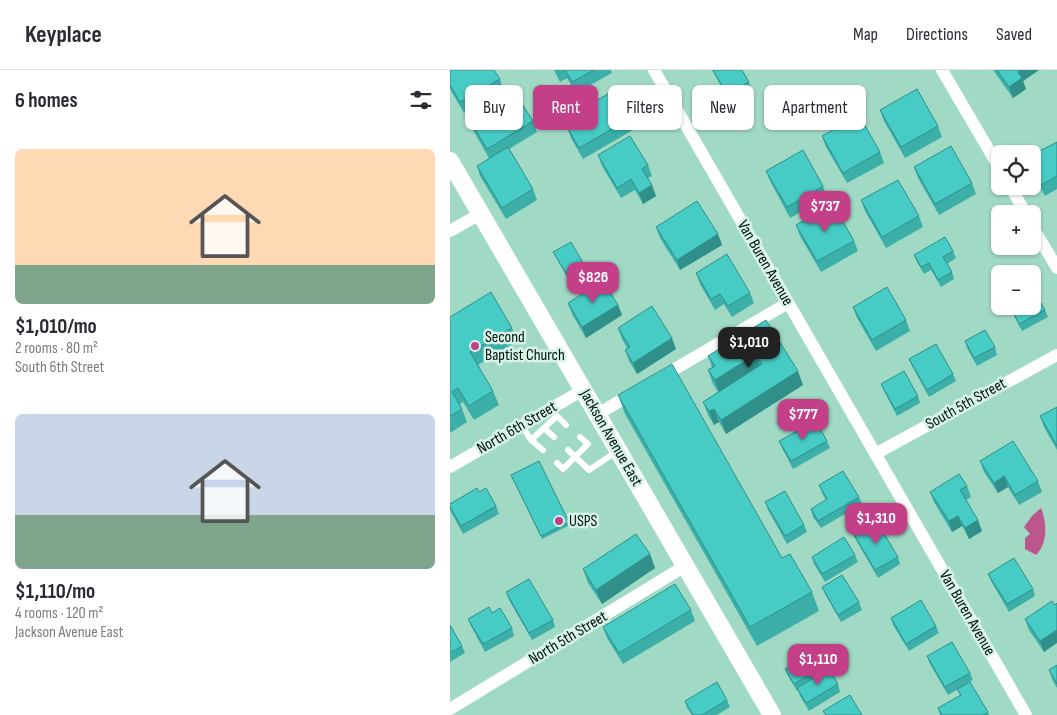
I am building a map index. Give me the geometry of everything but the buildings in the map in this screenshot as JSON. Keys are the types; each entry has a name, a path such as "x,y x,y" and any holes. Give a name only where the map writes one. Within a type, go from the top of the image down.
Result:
{"main road":[{"name":"Jackson Avenue East","path":"450,162 772,715"}],"street":[{"name":"Van Buren Avenue","path":"654,70 1026,715"},
{"path":"942,70 991,154"},
{"path":"450,231 480,214"},
{"path":"1041,241 1057,268"},
{"path":"598,414 788,303"},
{"name":"South 5th Street","path":"875,454 1057,355"},
{"name":"North 6th Street","path":"450,467 583,390"},
{"name":"North 5th Street","path":"450,709 686,566"}],"lane":[{"path":"531,440 557,416 566,425"},
{"path":"522,426 531,440 543,450"},
{"path":"544,428 554,437"},
{"path":"557,463 563,469 588,444 580,437"},
{"path":"568,450 590,470 618,450"}],"shaded area":[{"path":"1041,508 1045,533 1043,545 1036,555 1025,549 1025,538 1030,534 1024,527"}],"place":[{"name":"Second Baptist Church","path":"475,346"},
{"name":"USPS","path":"559,521"}]}
